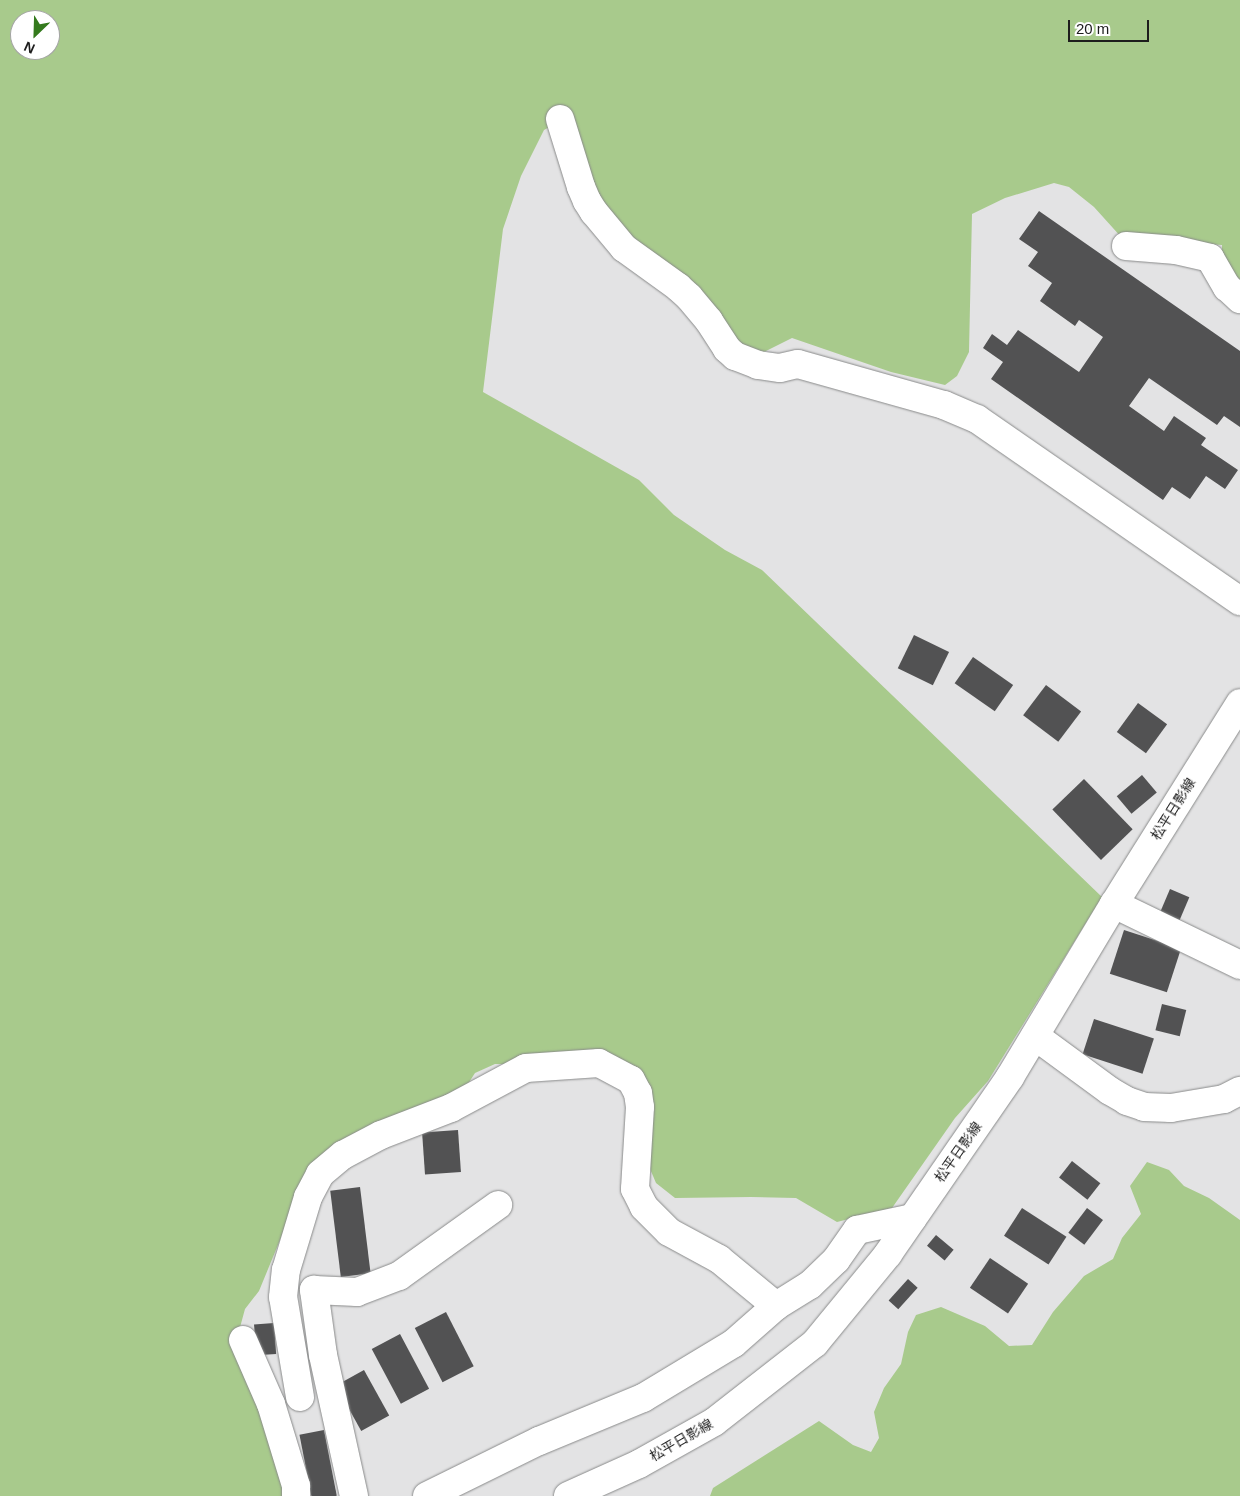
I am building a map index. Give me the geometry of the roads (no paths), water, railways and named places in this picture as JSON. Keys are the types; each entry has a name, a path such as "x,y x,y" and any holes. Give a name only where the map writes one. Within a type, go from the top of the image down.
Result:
{"street":[{"path":"560,119 586,202 635,258 664,276 689,297 727,349 735,356 758,366 780,368 798,364 944,404 977,419 1240,600"},
{"path":"1126,246 1176,250 1210,258 1227,286 1240,299"},
{"name":"松平日影線","path":"568,1496 638,1464 714,1422 815,1343 888,1254 1010,1077 1114,904 1240,703"},
{"path":"1114,904 1240,965"},
{"path":"1035,1036 1110,1091 1127,1101 1144,1107 1171,1108 1224,1099 1240,1092"},
{"path":"300,1397 283,1297 286,1270 308,1196 320,1174 343,1155 380,1135 451,1108 526,1068 599,1063 631,1080 638,1093 640,1107 635,1189 644,1207 669,1232 719,1259 776,1306"},
{"path":"354,1496 324,1355 314,1290 357,1292 399,1276 498,1205"},
{"path":"427,1496 539,1441 643,1398 734,1343 776,1306 810,1285 836,1260 857,1230 913,1218"},
{"path":"243,1340 271,1404 296,1486 296,1496"}]}
